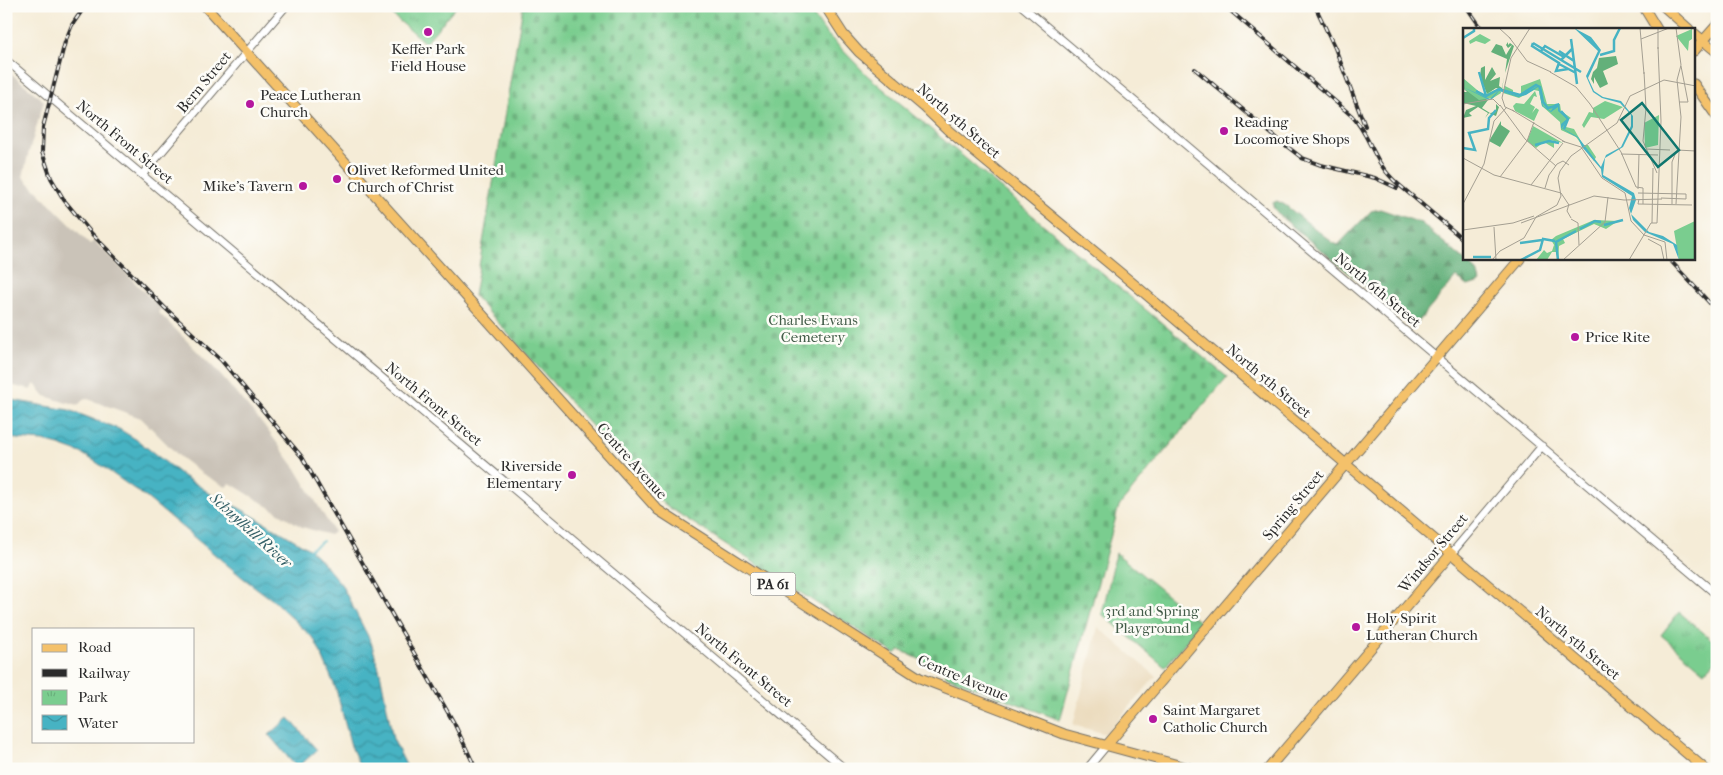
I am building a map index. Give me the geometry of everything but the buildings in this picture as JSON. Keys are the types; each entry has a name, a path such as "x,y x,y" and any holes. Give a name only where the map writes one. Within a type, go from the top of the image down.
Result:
{"main road":[{"name":"Centre Avenue","path":"205,6 658,510 920,678 1064,734 1193,769"},
{"name":"North 5th Street","path":"825,6 843,34 869,61 1008,181 1135,286 1705,769"},
{"path":"1643,6 1656,28"},
{"path":"1663,6 1688,28"},
{"path":"1696,49 1717,25"},
{"path":"1696,35 1717,52"},
{"path":"1696,87 1717,117"},
{"name":"Spring Street","path":"1107,745 1519,260"},
{"name":"Windsor Street","path":"1268,769 1451,554"}],"street":[{"name":"Bern Street","path":"142,175 286,6"},
{"name":"North 6th Street","path":"1022,6 1717,595"},
{"name":"North Front Street","path":"6,60 845,769"},
{"name":"Windsor Street","path":"1451,554 1542,446"},
{"name":"Spring Street","path":"1087,769 1107,745"}],"shaded area":[{"path":"6,69 44,101 23,177 90,244 94,241 161,309 158,312 216,370 266,428 296,469 334,532 330,535 302,527 230,483 226,487 201,473 179,456 141,418 85,398 78,405 45,396 35,384 30,390 6,384"},
{"path":"1098,627 1156,676 1106,734 1073,725"}],"green space":[{"path":"394,6 457,6 425,43 389,12"},
{"name":"Charles Evans Cemetery","path":"523,6 807,6 825,32 868,76 1227,377 1119,506 1060,720 946,676 945,671 900,650 895,654 670,508 658,499 474,296"},
{"path":"1277,201 1285,205 1338,245 1371,211 1380,209 1421,223 1477,271 1480,282 1468,286 1456,277 1414,327 1281,217 1273,207 1273,203"},
{"name":"3rd and Spring Playground","path":"1116,553 1201,623 1165,667 1102,614"},
{"path":"1679,612 1717,644 1717,659 1705,672 1661,635"}],"water":[{"name":"Schuylkill River","path":"6,399 69,410 119,429 215,497 239,508 286,535 317,556 341,584 371,642 380,672 393,739 408,769 361,769 351,746 336,689 314,639 274,601 243,578 147,498 96,462 81,453 59,445 43,441 6,438"},
{"path":"289,718 317,750 297,768 269,735"}],"waterway":[{"path":"308,551 323,541"}],"railway":[{"path":"85,6 72,25 65,42 43,127 42,152 51,178 64,200 92,234 164,307 221,360 302,457 454,723 476,769"},
{"path":"1225,6 1352,116 1357,121 1380,163 1391,177 1463,239"},
{"path":"1315,6 1335,48 1365,126"},
{"path":"1466,6 1481,28"},
{"path":"1195,69 1302,158 1321,165 1375,178 1397,188"},
{"path":"1670,260 1717,311"}],"place":[{"name":"Keffer Park Field House","path":"428,32"},
{"name":"Peace Lutheran Church","path":"250,104"},
{"name":"Reading Locomotive Shops","path":"1224,131"},
{"name":"Olivet Reformed United Church of Christ","path":"337,179"},
{"name":"Mike's Tavern","path":"303,186"},
{"name":"Price Rite","path":"1575,337"},
{"name":"Riverside Elementary","path":"572,475"},
{"name":"Holy Spirit Lutheran Church","path":"1356,627"},
{"name":"Saint Margaret Catholic Church","path":"1153,719"}]}
